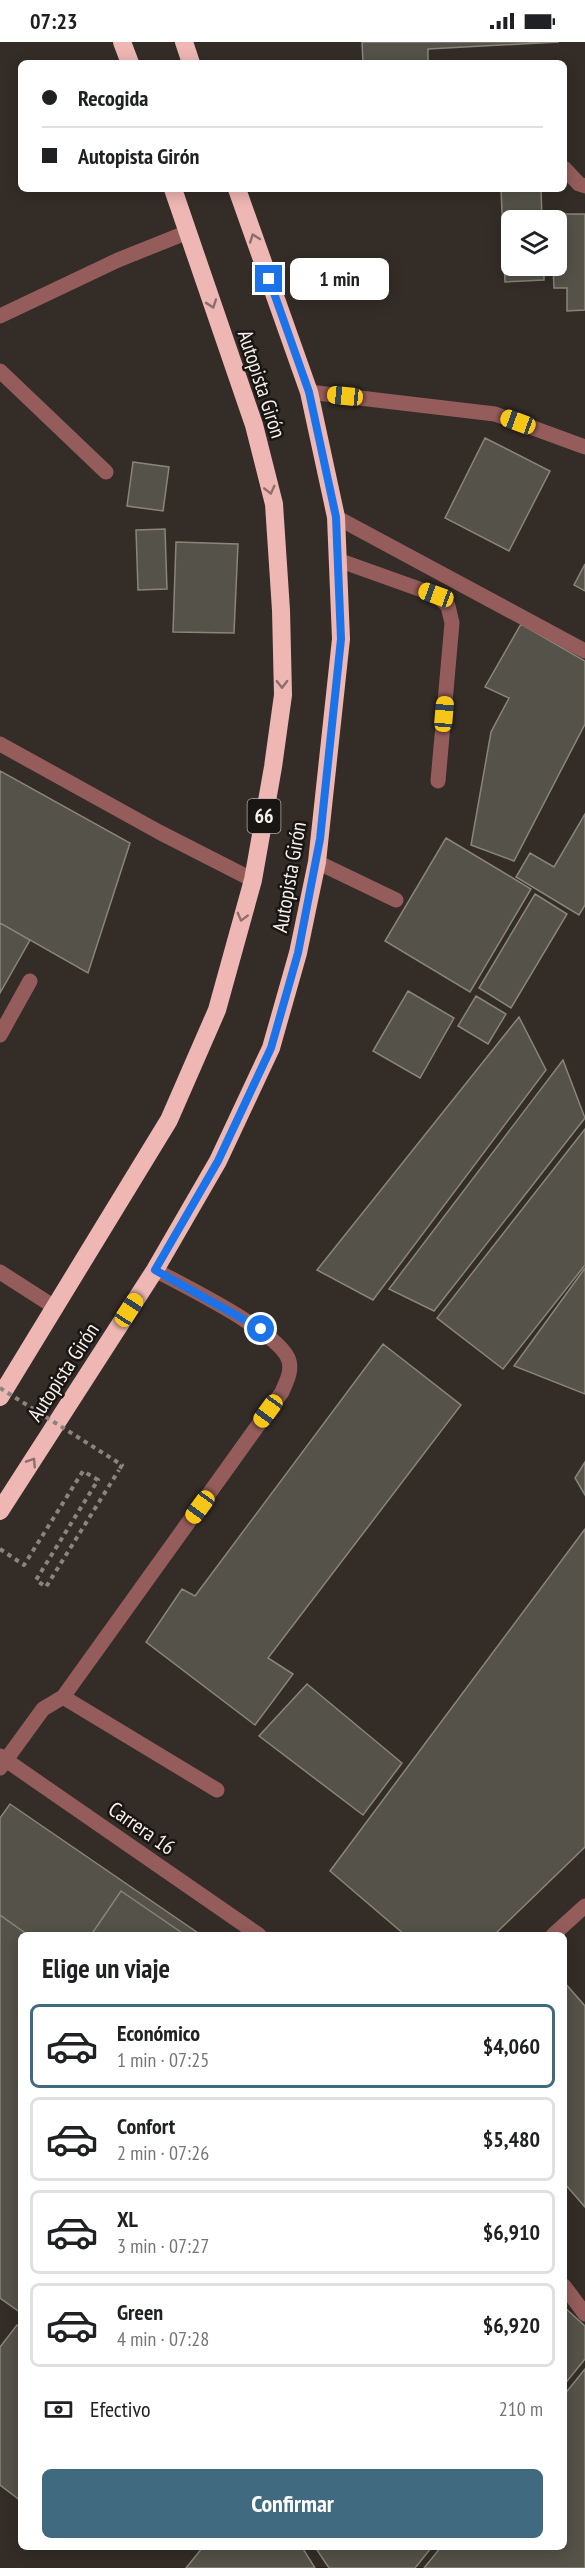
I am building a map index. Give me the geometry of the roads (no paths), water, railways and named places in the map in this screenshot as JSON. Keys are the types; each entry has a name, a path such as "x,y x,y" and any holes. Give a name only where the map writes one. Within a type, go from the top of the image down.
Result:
{"highway":[{"path":"122,42 129,60"},
{"path":"184,42 190,60"},
{"name":"Autopista Girón","path":"0,1397 170,1120 217,1010 252,880 273,767 283,695 282,610 274,504 254,425 174,192"},
{"name":"Autopista Girón","path":"0,1511 155,1270 218,1161 271,1048 298,953 317,862 341,639 336,517 309,392 238,192"}],"street":[{"path":"567,171 579,184 585,186"},
{"path":"0,316 118,260 188,232"},
{"path":"0,371 106,472"},
{"path":"309,392 495,414 585,447"},
{"path":"336,517 585,651"},
{"path":"338,560 436,595 448,606 453,623 438,782"},
{"path":"0,744 159,832 252,880"},
{"path":"317,862 396,900"},
{"path":"0,1035 30,981"},
{"path":"2,1761 43,1709 63,1697 282,1392 290,1370 289,1358 261,1329 155,1270"},
{"path":"0,1272 56,1308"},
{"path":"63,1697 217,1790"},
{"name":"Carrera 16","path":"2,1761 255,1932"},
{"path":"556,1932 585,1906"},
{"path":"567,2290 585,2314"}]}
